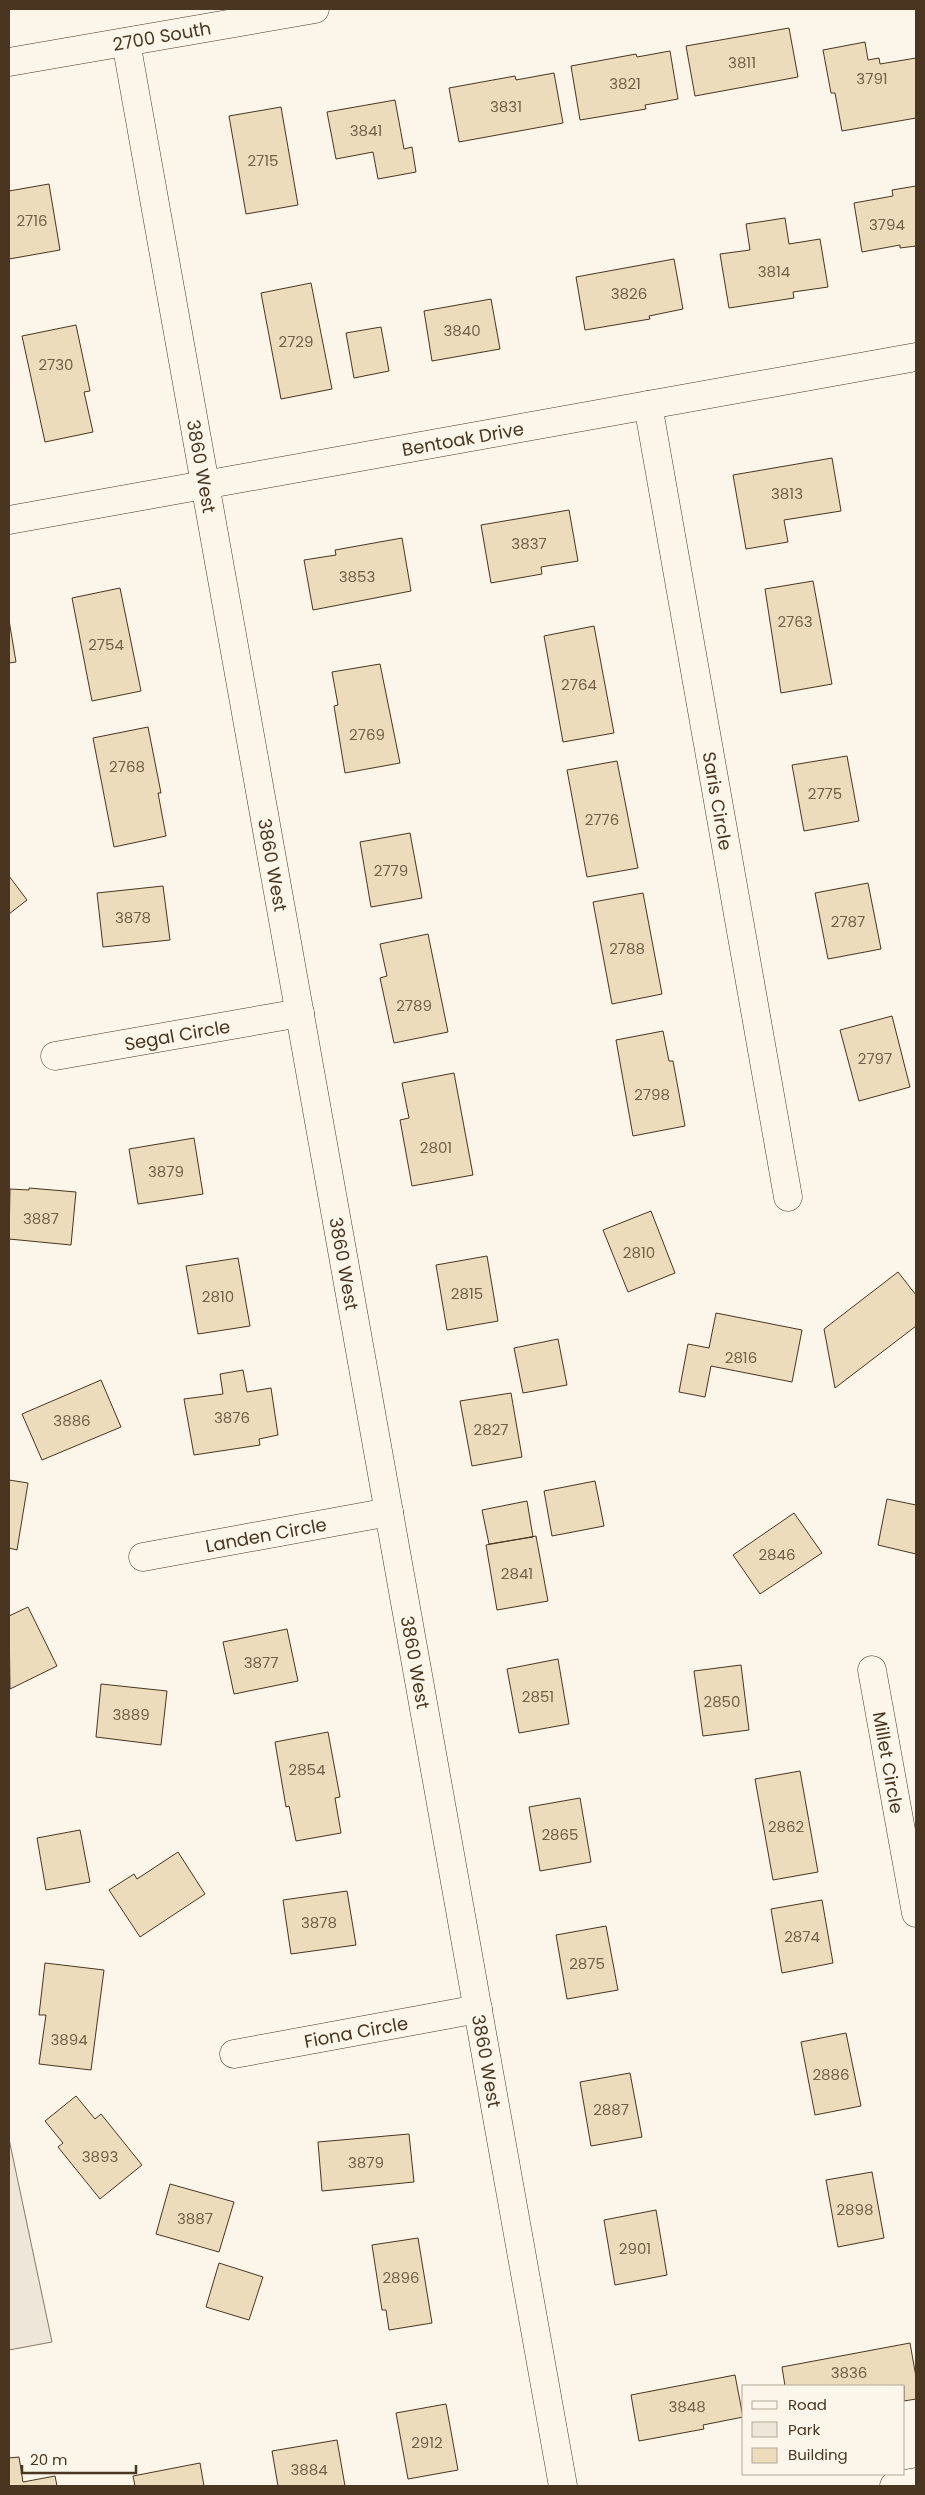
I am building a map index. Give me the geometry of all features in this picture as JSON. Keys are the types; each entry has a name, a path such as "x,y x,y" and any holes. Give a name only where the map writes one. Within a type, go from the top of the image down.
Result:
{"street":[{"name":"2700 South","path":"9,62 315,9"},
{"name":"3860 West","path":"126,42 563,2486"},
{"name":"Bentoak Drive","path":"9,520 916,357"},
{"name":"Saris Circle","path":"648,405 788,1197"},
{"name":"Segal Circle","path":"55,1056 300,1013"},
{"name":"Landen Circle","path":"143,1557 389,1512"},
{"name":"Millet Circle","path":"872,1670 916,1913"},
{"name":"Fiona Circle","path":"234,2054 478,2009"},
{"path":"894,2486 916,2482"}],"green space":[{"path":"9,2139 52,2342 9,2350"}],"building":[{"path":"789,28 798,77 695,96 686,46"},
{"path":"865,42 868,60 879,58 880,64 916,58 916,118 842,131 835,93 831,93 823,50"},
{"path":"670,51 678,99 645,105 646,109 580,120 571,66 636,54 637,57"},
{"path":"554,73 563,123 459,142 449,88 515,76 516,80"},
{"path":"395,100 404,149 412,147 416,172 378,179 373,152 336,159 327,112"},
{"path":"281,107 298,205 246,214 229,116"},
{"path":"49,184 60,250 9,259 9,191"},
{"path":"916,186 916,246 900,248 900,245 862,252 854,203 893,196 892,190"},
{"path":"785,218 789,244 820,239 828,287 793,292 794,298 729,308 720,254 750,250 746,224"},
{"path":"674,259 683,309 649,316 650,319 585,330 576,277"},
{"path":"311,283 332,389 281,399 261,293"},
{"path":"491,299 500,349 432,361 424,311"},
{"path":"76,325 90,391 84,392 93,432 45,442 22,336"},
{"path":"381,327 389,371 354,378 346,333"},
{"path":"832,458 841,511 784,520 788,542 746,549 733,475"},
{"path":"569,510 578,561 541,567 542,574 491,583 481,525"},
{"path":"402,538 411,591 313,610 304,560 336,555 335,550"},
{"path":"813,581 832,684 781,693 765,589"},
{"path":"120,588 141,691 92,701 72,598"},
{"path":"9,620 16,662 9,663"},
{"path":"594,626 614,733 563,742 544,636"},
{"path":"380,664 400,763 345,773 334,706 338,705 332,672"},
{"path":"148,727 161,793 158,793 166,836 114,847 93,738"},
{"path":"847,756 859,821 804,831 792,765"},
{"path":"617,761 638,868 587,877 567,770"},
{"path":"410,833 422,898 371,907 360,842"},
{"path":"9,876 27,900 9,914"},
{"path":"868,883 881,949 828,959 815,893"},
{"path":"163,886 170,940 103,947 97,893"},
{"path":"643,893 662,994 612,1004 593,902"},
{"path":"428,934 448,1032 394,1043 380,978 387,976 380,944"},
{"path":"892,1016 910,1087 859,1101 840,1030"},
{"path":"663,1031 669,1061 673,1061 685,1126 633,1136 616,1040"},
{"path":"454,1073 473,1175 412,1186 400,1120 409,1118 402,1083"},
{"path":"194,1138 203,1194 138,1204 129,1149"},
{"path":"29,1188 76,1192 71,1245 9,1239 10,1189 29,1190"},
{"path":"651,1211 675,1273 628,1292 603,1230"},
{"path":"487,1256 498,1321 447,1330 436,1265"},
{"path":"238,1258 250,1326 198,1334 186,1266"},
{"path":"898,1272 916,1295 916,1326 835,1388 824,1329"},
{"path":"716,1313 802,1330 792,1382 711,1366 705,1397 679,1392 688,1344 709,1348"},
{"path":"558,1339 567,1385 523,1393 514,1348"},
{"path":"243,1370 247,1392 271,1388 278,1435 259,1439 260,1445 194,1455 184,1399 223,1394 220,1374"},
{"path":"101,1380 121,1427 42,1460 22,1414"},
{"path":"511,1393 522,1457 472,1466 460,1401"},
{"path":"9,1480 28,1483 17,1550 9,1548"},
{"path":"595,1481 604,1526 552,1536 544,1491"},
{"path":"887,1499 916,1505 916,1554 878,1545"},
{"path":"527,1501 533,1537 489,1544 482,1510"},
{"path":"794,1513 822,1553 760,1594 733,1555"},
{"path":"536,1536 548,1601 497,1610 486,1545"},
{"path":"28,1607 57,1666 10,1689 9,1616"},
{"path":"287,1629 298,1681 234,1694 223,1642"},
{"path":"558,1659 569,1724 519,1733 507,1669"},
{"path":"741,1665 749,1730 703,1736 694,1671"},
{"path":"101,1684 167,1691 161,1745 96,1737"},
{"path":"328,1732 340,1797 335,1798 341,1833 296,1841 289,1806 286,1807 275,1742"},
{"path":"800,1771 818,1872 773,1880 755,1779"},
{"path":"580,1798 591,1862 540,1871 529,1807"},
{"path":"80,1830 90,1882 46,1890 37,1838"},
{"path":"178,1852 205,1894 140,1937 109,1890 134,1874 137,1879"},
{"path":"347,1891 356,1945 291,1954 283,1900"},
{"path":"822,1900 833,1963 782,1973 771,1909"},
{"path":"606,1926 618,1990 567,1999 556,1935"},
{"path":"45,1963 104,1970 91,2070 39,2064 46,2015 39,2015"},
{"path":"846,2033 861,2106 815,2115 801,2042"},
{"path":"630,2073 642,2137 591,2146 580,2082"},
{"path":"76,2096 95,2119 101,2114 142,2165 100,2199 58,2147 63,2143 45,2121"},
{"path":"409,2134 414,2182 322,2191 318,2142"},
{"path":"872,2172 884,2238 838,2247 826,2180"},
{"path":"170,2184 234,2202 219,2252 156,2234"},
{"path":"656,2210 667,2275 615,2285 604,2220"},
{"path":"418,2238 432,2323 389,2330 386,2310 382,2310 372,2245"},
{"path":"219,2263 263,2277 249,2320 206,2307"},
{"path":"910,2343 916,2377 916,2399 905,2401 905,2385 785,2385 782,2367"},
{"path":"735,2375 742,2417 703,2425 704,2429 639,2441 631,2395"},
{"path":"446,2404 458,2470 408,2479 396,2413"},
{"path":"337,2440 345,2486 278,2486 272,2451"},
{"path":"19,2457 23,2482 55,2476 57,2486 9,2486 9,2458"},
{"path":"200,2463 204,2486 135,2486 133,2476"}]}
